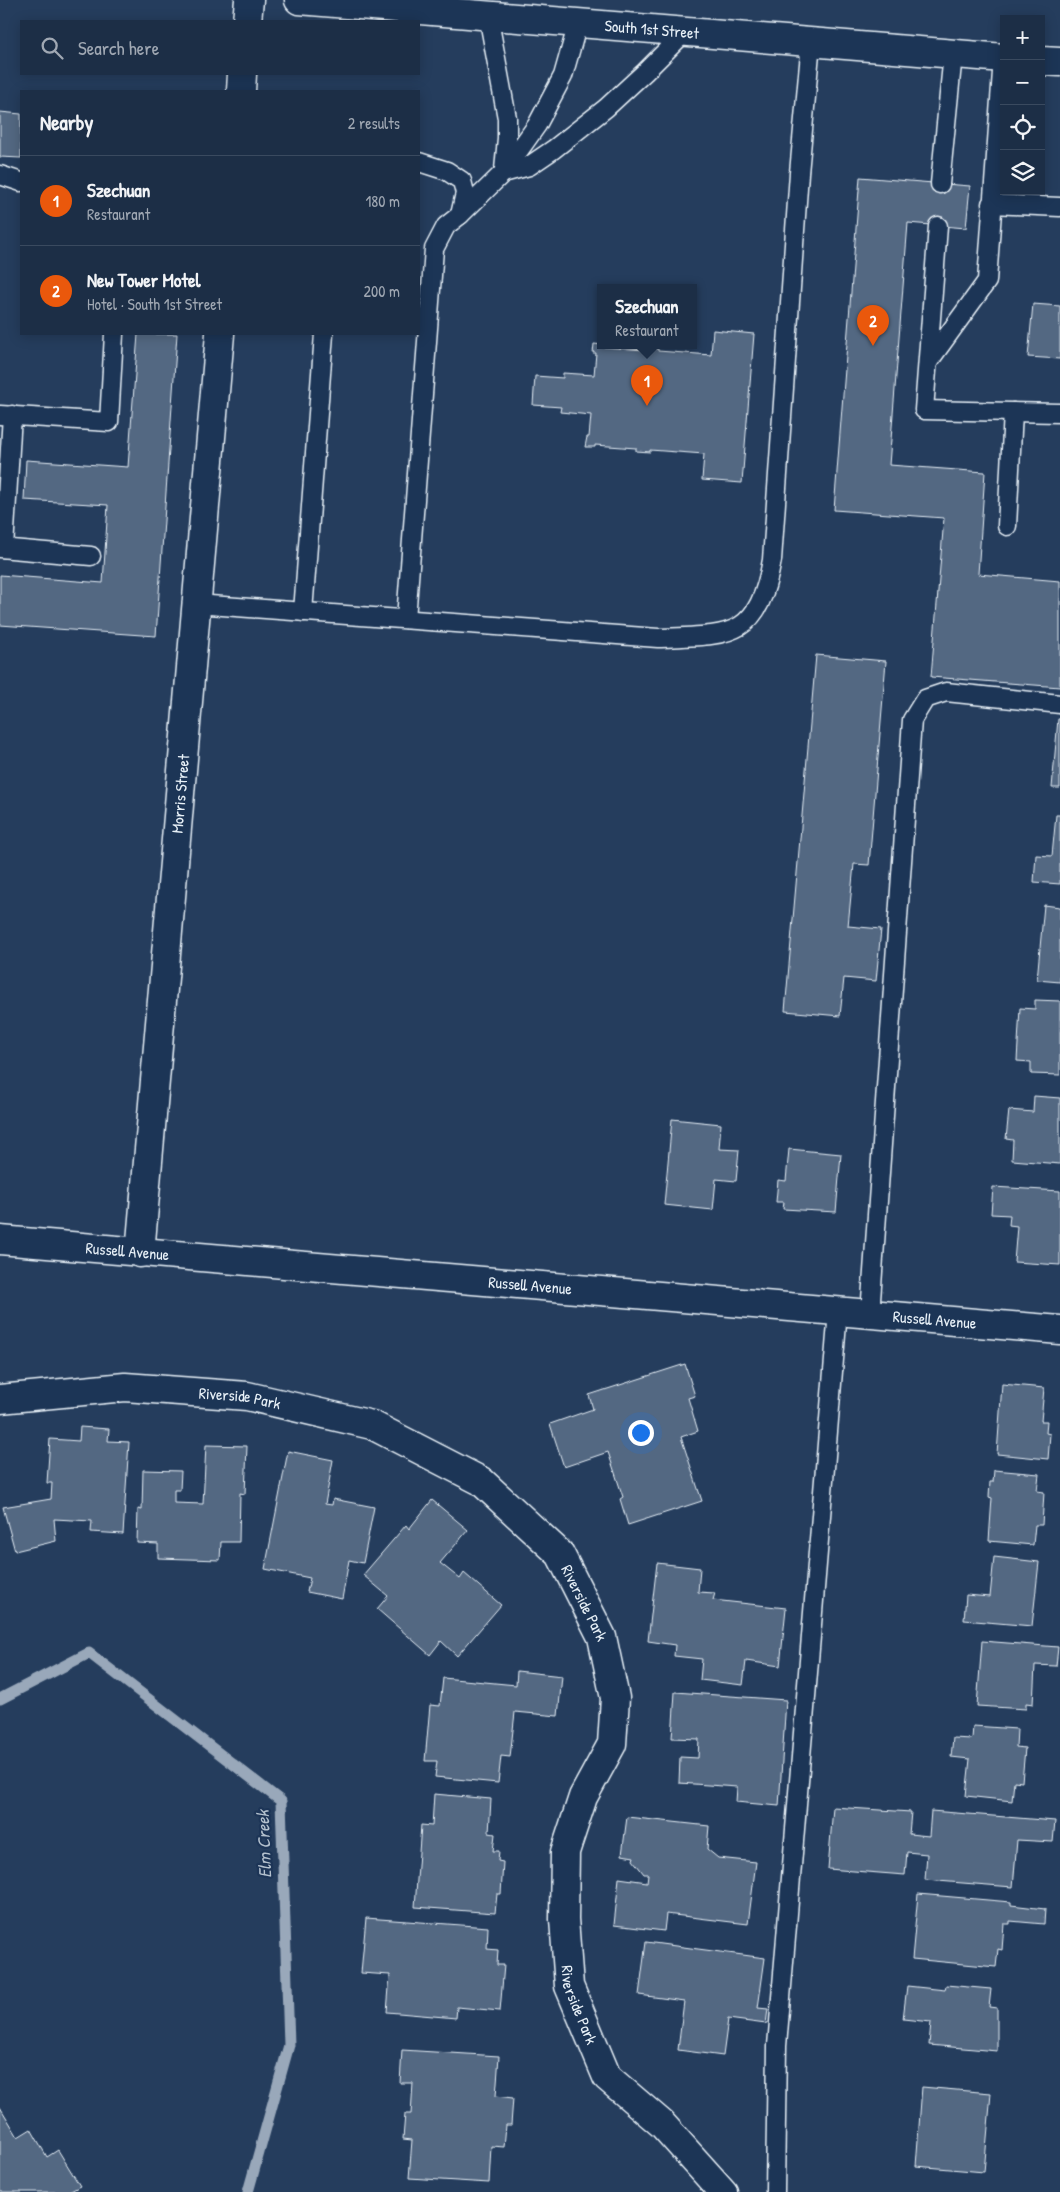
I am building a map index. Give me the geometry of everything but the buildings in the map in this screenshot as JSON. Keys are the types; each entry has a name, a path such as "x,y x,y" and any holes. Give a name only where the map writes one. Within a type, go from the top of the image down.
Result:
{"street":[{"path":"247,20 249,0"},
{"name":"South 1st Street","path":"298,0 1000,58"},
{"path":"1045,61 1060,62"},
{"path":"241,90 242,75"},
{"name":"Morris Street","path":"140,1253 220,335"},
{"name":"Russell Avenue","path":"0,1240 1060,1330"},
{"name":"Riverside Park","path":"0,1399 125,1387 247,1396 372,1425 481,1481 560,1554 602,1637 615,1698 612,1744 583,1797 565,1852 564,1919 568,1986 607,2077 662,2124 723,2192"}],"lane":[{"path":"488,15 507,118 503,173"},
{"path":"406,619 434,249 446,226 503,173 537,125 563,76 578,23"},
{"path":"503,173 529,166 554,149 619,96 685,32"},
{"path":"196,604 658,638 712,636 739,628 753,615 768,581 772,560 798,182 811,42"},
{"path":"940,184 953,54"},
{"path":"929,361 987,280 991,204 1004,60"},
{"path":"420,162 447,171 462,181 465,193 460,215"},
{"path":"0,175 20,182"},
{"path":"991,204 1060,207"},
{"path":"938,226 924,410 1060,413"},
{"path":"91,556 2,548 6,415 109,422 114,335"},
{"path":"303,612 324,335"},
{"path":"1007,526 1014,412"},
{"path":"870,1314 912,720 925,699 946,692 1060,704"},
{"path":"775,2192 777,2046 838,1311"}],"waterway":[{"name":"Elm Creek","path":"0,1699 89,1653 281,1801 289,2045 248,2192"}],"place":[{"name":"New Tower Motel","path":"873,346"},
{"name":"Szechuan","path":"647,406"}]}
